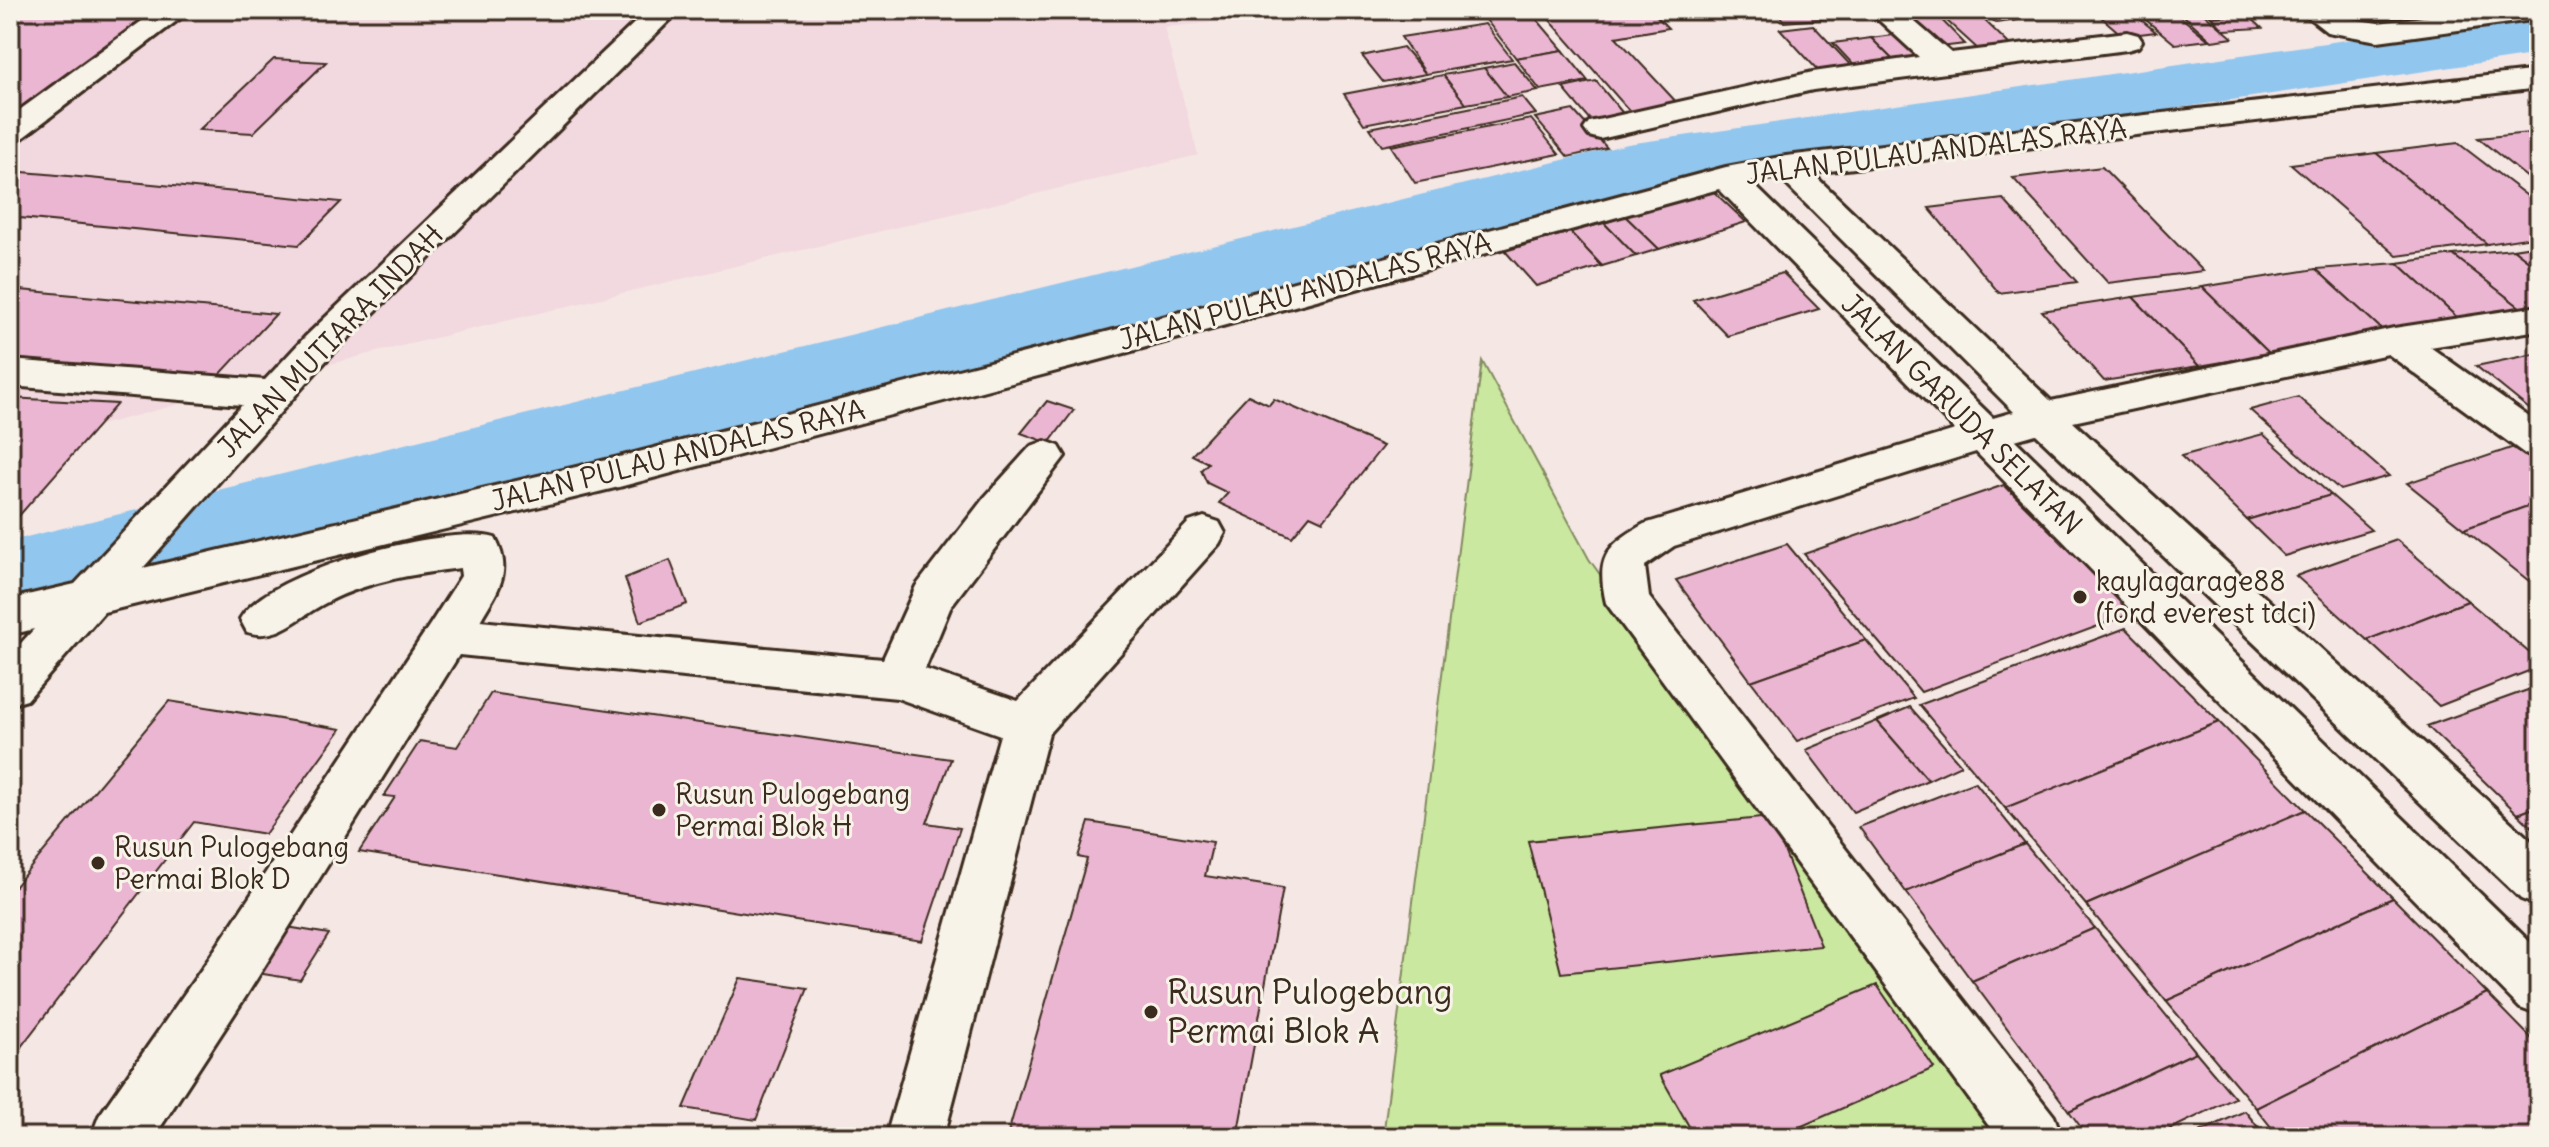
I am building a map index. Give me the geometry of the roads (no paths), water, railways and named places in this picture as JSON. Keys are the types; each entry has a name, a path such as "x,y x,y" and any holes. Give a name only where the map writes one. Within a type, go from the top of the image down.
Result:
{"street":[{"path":"10,132 176,10"},
{"name":"JALAN MUTIARA INDAH","path":"10,686 366,297 665,10"},
{"path":"1883,10 1944,63"},
{"path":"2326,18 2378,32 2539,10"},
{"path":"1600,129 1813,81 2127,41"},
{"name":"JALAN PULAU ANDALAS RAYA","path":"10,617 98,587 619,472 1110,344 1726,177 1786,166 2539,79"},
{"name":"JALAN GARUDA SELATAN","path":"1786,166 2043,417 2539,882"},
{"name":"JALAN GARUDA SELATAN","path":"1726,177 2539,989"},
{"path":"2033,1137 1628,603 1620,571 1626,554 1659,535 2043,417 2394,340 2539,318"},
{"path":"2394,340 2539,444"},
{"path":"10,373 275,394"},
{"path":"898,679 932,598 999,509 1045,456"},
{"path":"915,1137 1027,724 1204,533"},
{"path":"120,1137 227,978 447,636 483,577 480,550 455,551 333,581 263,619"},
{"path":"447,636 898,679 1027,724"}],"waterway":[{"path":"10,580 1628,167 2539,33"}],"place":[{"name":"kaylagarage88 (ford everest tdci)","path":"2080,597"},
{"name":"Rusun Pulogebang Permai Blok H","path":"659,810"},
{"name":"Rusun Pulogebang Permai Blok D","path":"98,863"},
{"name":"Rusun Pulogebang Permai Blok A","path":"1151,1012"}]}
